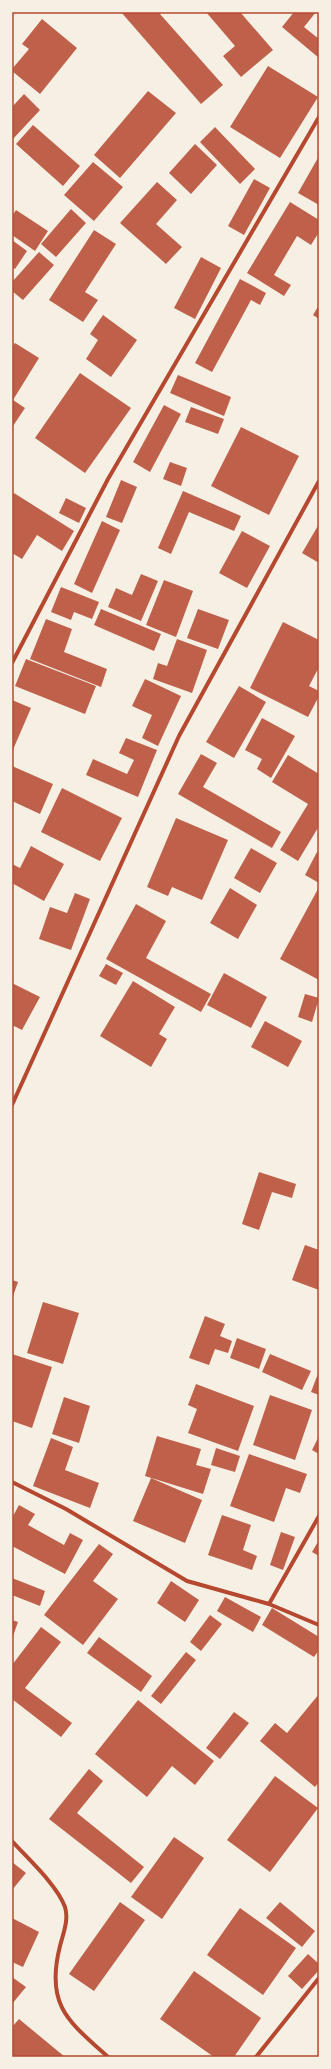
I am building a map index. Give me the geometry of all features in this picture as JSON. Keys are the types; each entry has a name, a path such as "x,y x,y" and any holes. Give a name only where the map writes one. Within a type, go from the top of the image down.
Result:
{"street":[{"path":"12,663 108,479 319,117"},
{"path":"12,1105 179,736 319,481"},
{"path":"12,1482 66,1509 187,1581 269,1604 319,1625"},
{"path":"269,1604 319,1516"},
{"path":"12,1841 58,1890 66,1909 66,1922 59,1948 55,1983 60,2006 72,2024 108,2057"},
{"path":"256,2057 319,1978"}],"building":[{"path":"121,12 162,12 160,14 223,85 201,104"},
{"path":"206,12 240,12 273,50 241,77 223,56 235,46"},
{"path":"294,12 316,12 304,27 319,39 319,58 282,27"},
{"path":"42,19 77,48 40,94 12,71 12,69 29,49 22,44"},
{"path":"268,66 318,97 280,158 230,127"},
{"path":"148,91 176,113 120,178 94,155"},
{"path":"24,94 40,110 12,140 12,107"},
{"path":"33,125 80,166 63,186 16,144"},
{"path":"215,127 255,169 240,184 200,142"},
{"path":"195,144 217,165 191,194 169,173"},
{"path":"319,156 319,205 298,193"},
{"path":"93,162 123,187 94,221 64,195"},
{"path":"254,179 270,188 244,235 228,226"},
{"path":"157,182 177,200 156,224 182,247 166,264 120,223"},
{"path":"290,202 319,220 319,232 311,245 297,236 274,275 291,285 284,296 247,273"},
{"path":"71,209 86,223 56,257 41,244"},
{"path":"16,210 48,231 35,251 12,235 12,216"},
{"path":"94,230 116,244 85,292 98,300 83,322 49,300"},
{"path":"12,240 27,251 15,269 12,267"},
{"path":"39,252 54,265 23,300 12,291 12,282"},
{"path":"201,257 221,268 195,319 174,308"},
{"path":"240,279 266,293 260,305 251,300 212,372 195,363"},
{"path":"319,305 319,319 313,315"},
{"path":"103,315 137,340 111,377 86,359 98,340 90,334"},
{"path":"15,343 39,358 13,400 25,408 13,426 12,347"},
{"path":"80,373 131,408 85,473 35,438"},
{"path":"178,375 231,397 224,416 170,393"},
{"path":"164,405 181,414 150,472 133,462"},
{"path":"191,407 224,419 218,434 185,422"},
{"path":"241,427 299,456 269,515 211,486"},
{"path":"170,462 187,468 181,486 163,479"},
{"path":"121,480 137,487 122,523 106,517"},
{"path":"183,491 241,516 234,531 189,512 171,554 158,548"},
{"path":"14,493 74,531 62,551 37,535 22,559 12,553 12,496"},
{"path":"66,498 86,508 79,523 59,513"},
{"path":"102,521 120,530 92,593 74,584"},
{"path":"319,524 319,563 302,553"},
{"path":"242,531 270,546 247,588 219,573"},
{"path":"141,574 158,581 141,621 108,607 116,588 132,595"},
{"path":"164,580 193,591 176,637 146,625"},
{"path":"61,587 99,602 92,619 74,612 71,620 51,612"},
{"path":"101,609 161,634 154,651 94,625"},
{"path":"198,609 229,620 218,649 187,638"},
{"path":"46,619 72,629 64,652 107,669 101,687 30,659"},
{"path":"283,622 319,640 319,667 309,686 319,691 319,696 308,717 250,688"},
{"path":"177,639 207,650 192,693 153,679 158,663 167,666"},
{"path":"26,659 96,686 85,714 15,686"},
{"path":"145,679 181,696 158,746 142,738 152,715 132,706"},
{"path":"239,686 266,702 234,758 206,742"},
{"path":"12,700 31,708 12,752"},
{"path":"262,718 295,736 271,778 257,769 262,759 245,750"},
{"path":"126,738 157,750 138,797 86,775 93,759 127,774 134,760 119,753"},
{"path":"201,754 217,763 203,787 281,832 272,848 178,794"},
{"path":"288,755 319,774 319,826 298,861 280,850 308,804 272,782"},
{"path":"12,766 53,784 40,814 12,801"},
{"path":"62,788 122,818 100,861 41,832"},
{"path":"176,818 228,840 202,900 172,887 168,896 147,887"},
{"path":"31,846 64,864 44,901 12,883 12,864 20,868"},
{"path":"251,848 277,863 260,893 234,878"},
{"path":"317,852 319,853 319,883 305,875"},
{"path":"319,887 319,980 280,959"},
{"path":"230,888 257,905 238,939 210,923"},
{"path":"75,893 90,899 71,950 39,939 50,907 67,913"},
{"path":"136,904 166,921 146,958 211,994 201,1012 106,959"},
{"path":"106,964 123,973 116,985 99,976"},
{"path":"224,973 267,997 251,1028 207,1005"},
{"path":"133,981 175,1007 159,1034 167,1039 151,1067 100,1036"},
{"path":"12,983 40,997 22,1030 12,1025"},
{"path":"305,994 319,998 312,1022 298,1017"},
{"path":"265,1021 302,1041 288,1067 251,1047"},
{"path":"259,1172 296,1184 292,1198 272,1192 259,1230 242,1224"},
{"path":"305,1245 319,1250 319,1290 292,1280"},
{"path":"12,1280 18,1282 12,1299"},
{"path":"43,1302 79,1313 63,1364 27,1353"},
{"path":"205,1316 225,1324 220,1336 232,1341 228,1353 215,1349 209,1365 189,1358"},
{"path":"237,1338 266,1349 259,1369 230,1358"},
{"path":"12,1354 52,1367 32,1428 12,1421"},
{"path":"270,1354 311,1371 302,1390 262,1372"},
{"path":"319,1371 319,1395 311,1392"},
{"path":"196,1384 254,1406 238,1451 188,1433 197,1409 188,1405"},
{"path":"270,1395 312,1410 295,1460 253,1445"},
{"path":"64,1397 90,1406 79,1443 52,1434"},
{"path":"157,1436 201,1449 196,1465 211,1469 203,1494 145,1476"},
{"path":"319,1436 319,1454 312,1450"},
{"path":"51,1438 73,1447 65,1470 99,1483 90,1508 33,1486"},
{"path":"216,1448 240,1456 235,1472 211,1465"},
{"path":"249,1454 307,1474 300,1493 286,1488 274,1522 230,1506"},
{"path":"151,1478 202,1500 185,1543 133,1521"},
{"path":"19,1505 35,1514 28,1525 64,1545 70,1533 83,1540 65,1574 12,1546 12,1518"},
{"path":"222,1515 251,1525 243,1550 257,1556 252,1570 208,1555"},
{"path":"281,1532 295,1537 283,1570 270,1565"},
{"path":"319,1540 319,1556 312,1552"},
{"path":"99,1544 113,1554 93,1581 118,1599 83,1645 44,1615"},
{"path":"12,1578 45,1591 40,1606 12,1595"},
{"path":"171,1581 199,1600 185,1622 157,1603"},
{"path":"225,1597 261,1617 253,1632 217,1611"},
{"path":"272,1608 319,1637 319,1650 314,1657 262,1625"},
{"path":"210,1615 222,1624 201,1651 190,1642"},
{"path":"12,1620 18,1622 12,1639"},
{"path":"41,1627 61,1642 25,1688 72,1723 61,1737 12,1699 12,1665"},
{"path":"99,1637 152,1676 141,1692 87,1653"},
{"path":"186,1652 196,1660 161,1704 151,1696"},
{"path":"319,1694 319,1782 315,1787 260,1741 275,1723 287,1733"},
{"path":"138,1700 214,1761 195,1785 172,1766 147,1797 95,1754"},
{"path":"234,1712 249,1723 220,1759 206,1748"},
{"path":"89,1769 103,1781 77,1813 144,1867 131,1883 49,1819"},
{"path":"275,1776 318,1808 270,1872 227,1840"},
{"path":"174,1837 204,1858 162,1919 131,1897"},
{"path":"12,1862 26,1873 12,1890"},
{"path":"120,1902 145,1920 94,1991 69,1974"},
{"path":"280,1902 315,1931 302,1947 266,1918"},
{"path":"240,1908 296,1948 263,1995 207,1955"},
{"path":"12,1918 39,1932 23,1967 12,1962"},
{"path":"308,1954 319,1964 319,1970 302,1989 288,1976"},
{"path":"194,1971 261,2018 234,2057 214,2057 160,2019"},
{"path":"12,1977 26,1987 12,2004"},
{"path":"19,2019 65,2057 12,2057 12,2027"}]}
